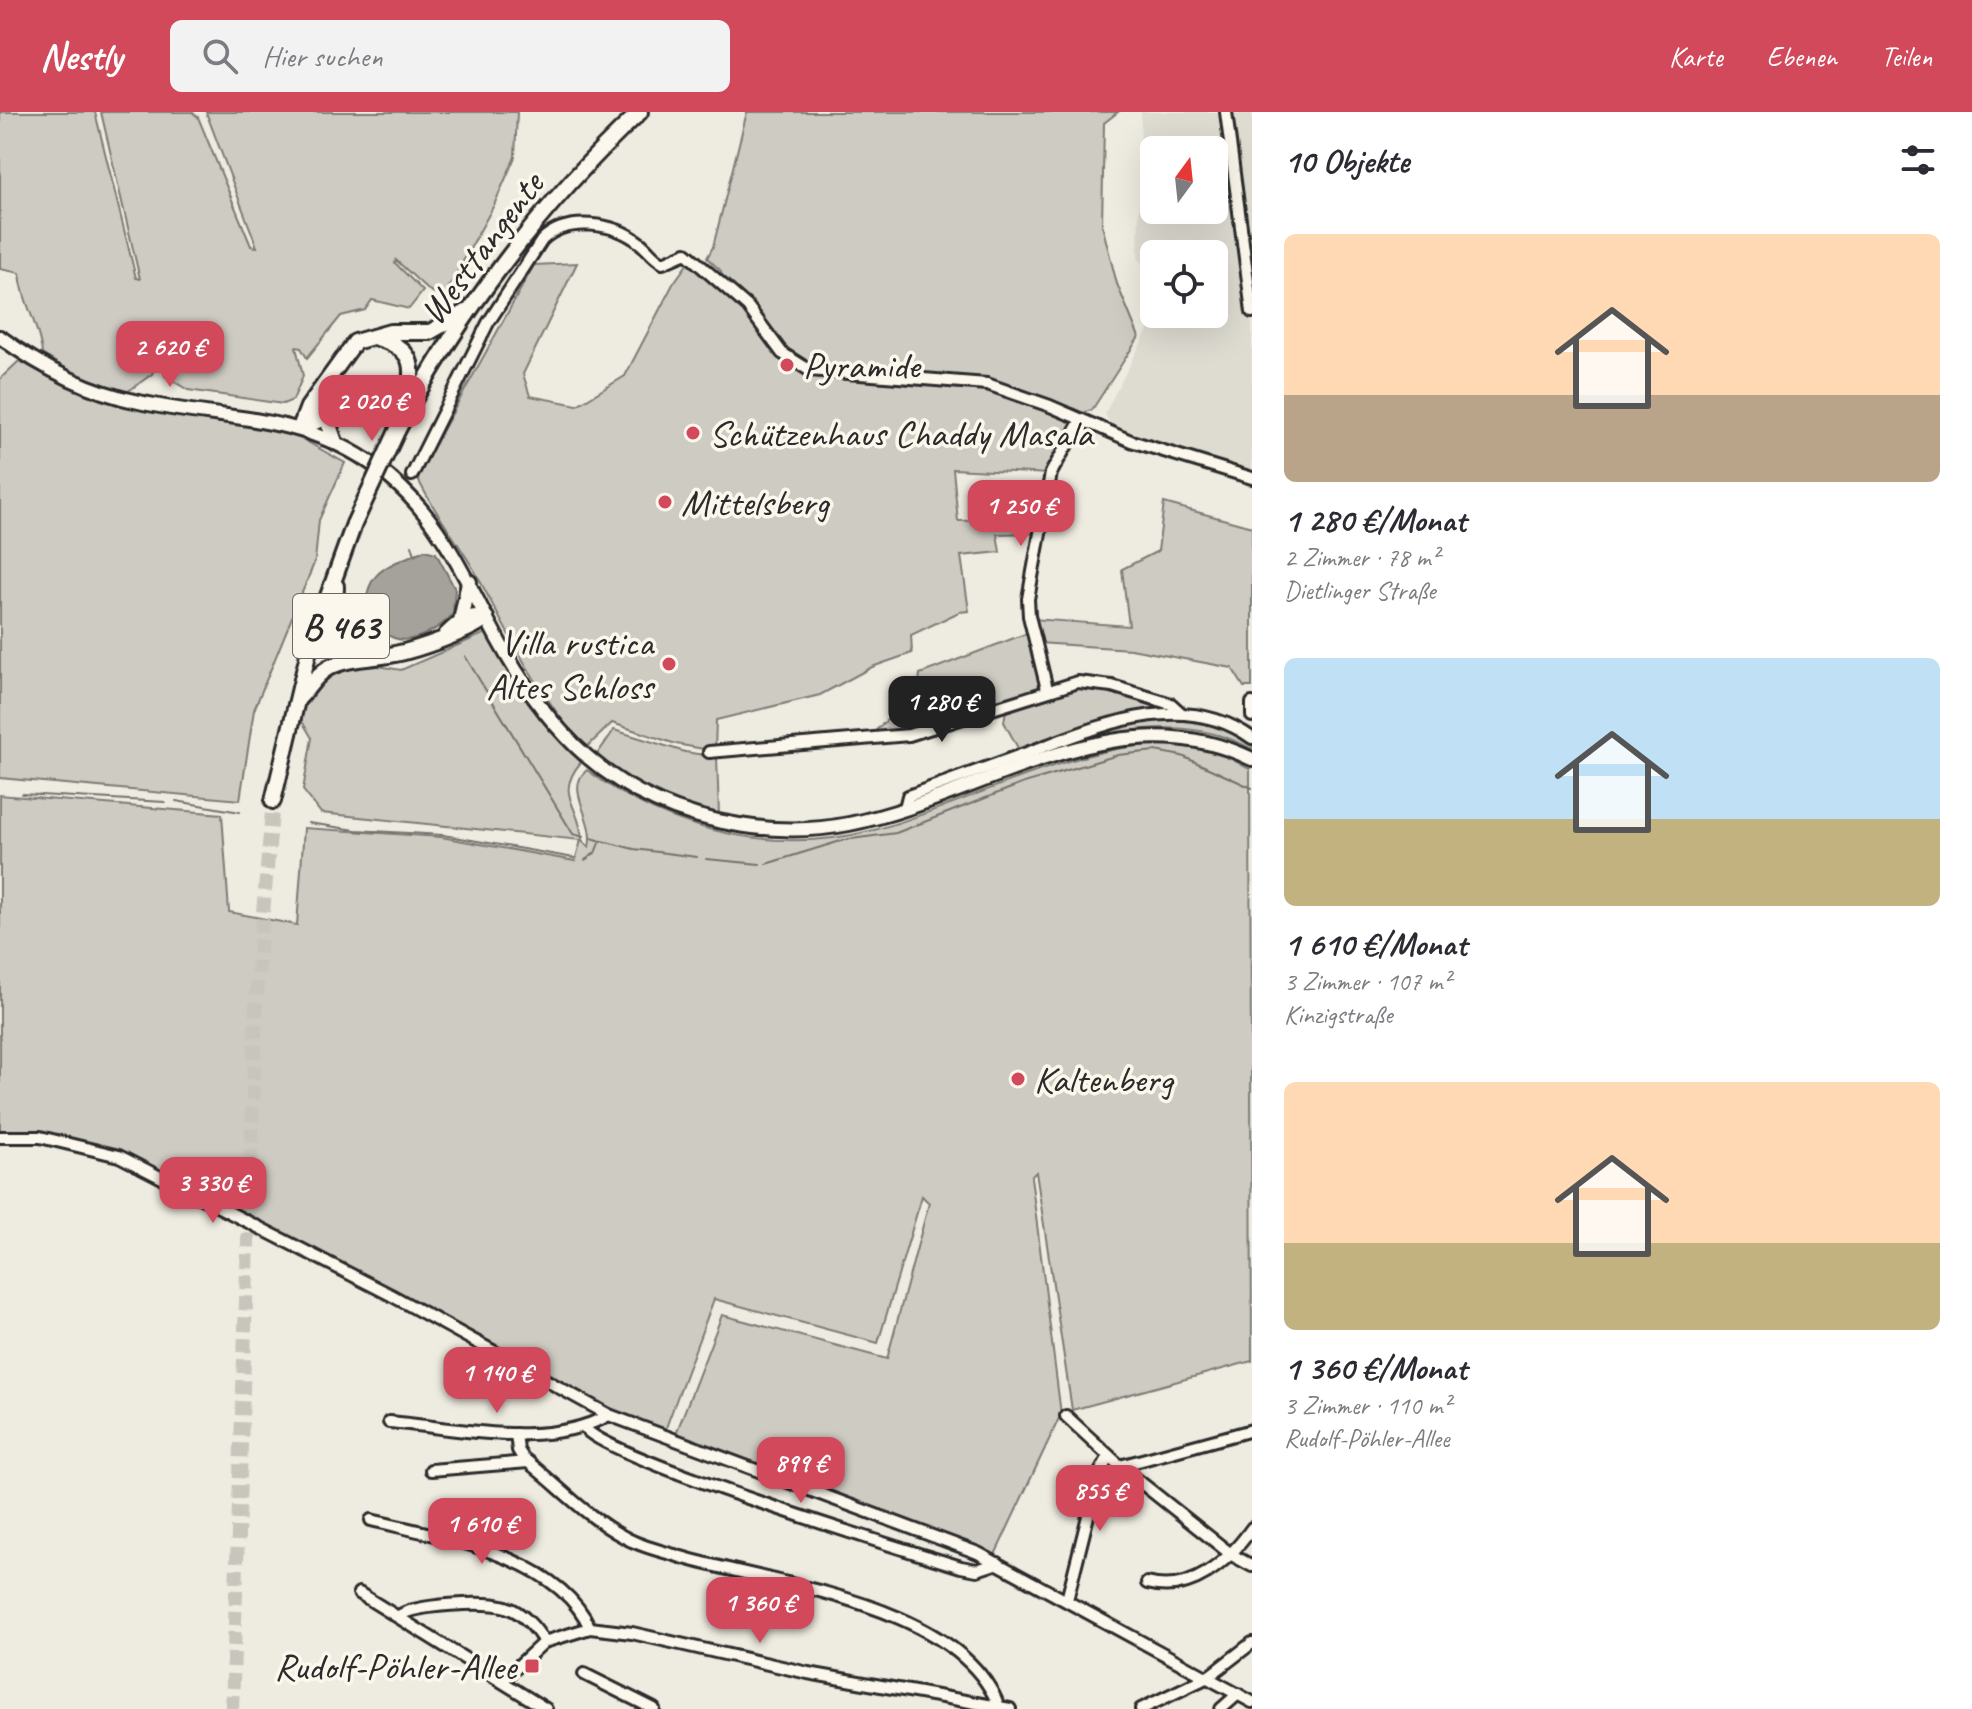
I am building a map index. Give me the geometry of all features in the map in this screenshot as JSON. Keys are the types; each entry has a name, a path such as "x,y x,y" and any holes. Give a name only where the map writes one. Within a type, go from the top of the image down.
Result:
{"highway":[{"name":"Westtangente","path":"273,801 294,702 338,565 400,426 472,308 543,215 640,112"},
{"name":"B 463","path":"370,335 430,332 472,308"},
{"name":"B 463","path":"370,335 395,344 411,362 413,384 400,426"},
{"path":"300,428 308,407 334,369 355,342 370,335"},
{"path":"300,428 317,421 334,369"},
{"path":"323,408 335,442"},
{"name":"B 463","path":"338,565 335,598 340,624 354,642 368,651 392,655"},
{"path":"461,621 469,582"},
{"path":"461,621 476,615 486,618"},
{"name":"B 463","path":"294,702 312,681 331,666 392,655 474,628 486,618"},
{"name":"B 463","path":"446,635 461,621"}],"main road":[{"path":"0,337 44,365 101,391 139,402 248,416 300,428 335,442 388,476 415,502 439,532 469,582 515,672 551,722 603,772 647,798 691,814 764,828 849,824 905,808 1051,756 1122,739 1193,740 1252,759"}],"street":[{"path":"1226,112 1249,265 1252,312"},
{"path":"412,475 503,299 553,228 574,224 625,233 663,263 686,253 748,307 782,353 809,370 987,384 1131,441 1198,458 1252,478"},
{"path":"1047,689 1029,616 1028,599 1051,473 1081,420"},
{"path":"709,752 909,735 1047,689 1078,682 1112,686 1171,704 1182,714"},
{"path":"905,808 908,796 1105,724 1158,714 1182,714 1221,721 1252,738"},
{"path":"0,1137 40,1137 119,1156 391,1295 609,1415 998,1563 1252,1702"},
{"path":"389,1422 516,1434 585,1428 609,1415"},
{"path":"1066,1416 1120,1466 1232,1555 1252,1566"},
{"path":"585,1428 634,1455 844,1530 961,1567 977,1570 998,1563"},
{"path":"1120,1466 1252,1430"},
{"path":"516,1434 518,1450 528,1462 625,1538 716,1568 828,1595 906,1621 963,1654 991,1685 1004,1708"},
{"path":"1067,1600 1098,1476 1109,1456"},
{"path":"431,1470 528,1462"},
{"path":"371,1520 485,1549 517,1563 572,1600 590,1628"},
{"path":"1147,1583 1177,1587 1203,1575 1232,1555 1252,1528"},
{"path":"359,1593 546,1709"},
{"path":"399,1616 419,1606 506,1607 523,1617 544,1642"},
{"path":"502,1681 544,1642 590,1628 632,1633 808,1673 1004,1708"},
{"path":"1141,1709 1208,1677 1252,1643"},
{"path":"584,1674 654,1709"},
{"path":"1221,1709 1238,1694"}],"shaded area":[{"path":"0,112 95,112 136,278 140,279 101,112 192,112 198,117 251,246 257,247 206,112 517,112 515,157 494,205 443,298 427,289 396,260 395,263 423,291 409,309 372,300 365,310 341,316 307,358 301,348 296,347 303,376 293,400 283,404 188,390 165,376 153,328 147,327 156,364 152,374 127,392 76,375 42,354 20,273 0,269"},
{"path":"747,112 1118,112 1104,123 1102,225 1117,284 1139,337 1092,410 1079,414 1057,451 1049,474 953,469 958,521 1040,519 1039,533 997,534 1000,552 961,556 969,611 959,612 911,635 912,653 872,667 820,695 716,720 715,751 676,744 612,723 585,749 526,666 471,564 417,477 534,265 577,263 523,374 530,396 577,405 625,376 673,284 690,260 722,289 721,271 707,258 713,247"},
{"path":"1141,112 1252,112 1252,472 1112,427 1105,413 1149,328 1228,328 1228,240 1140,240 1140,261 1138,257 1140,160 1140,224 1228,224 1228,136 1141,136"},
{"path":"19,361 76,389 128,406 293,434 345,463 319,520 315,561 254,710 240,800 0,778 0,379"},
{"path":"1164,503 1252,527 1252,687 1244,687 1232,668 1131,649 1038,643 1033,619 1129,626 1122,569 1158,551"},
{"path":"425,550 436,553 455,589 453,614 426,634 401,640 394,638 367,619 368,590 373,580 388,566"},
{"path":"488,632 528,701 581,762 569,784 569,792 582,840 589,847 590,836 578,786 587,770 652,809 687,823 761,839 799,840 874,830 1046,768 1137,746 1180,744 1218,752 1250,769 1252,1361 1072,1410 1036,1172 1031,1177 1061,1414 995,1555 674,1439 722,1315 887,1359 929,1203 922,1196 878,1343 714,1299 664,1433 603,1406 314,1248 121,1151 0,1132 0,795 222,814 229,912 297,925 304,828 441,837 575,861 581,840 321,813 303,790 312,738 300,718 310,691 332,671 367,664 401,670"},
{"path":"1030,632 1041,687 922,730 872,734 918,691 920,674"},
{"path":"1068,686 1114,689 1174,710 1115,718 1024,752 1019,750 1004,722 1007,704"},
{"path":"1158,717 1195,720 1218,726 1252,741 1252,749 1211,733 1168,728 1081,741 1080,737"},
{"path":"614,730 685,752 717,757 719,815 654,792 596,756"}],"waterway":[{"path":"412,545 415,555"},
{"path":"465,656 573,834 584,837"},
{"path":"766,864 844,840 896,833 1024,783 1118,755 1155,751 1182,756 1252,788"},
{"path":"22,794 165,802"},
{"path":"176,801 240,812"},
{"path":"308,823 356,830 443,835 574,858"},
{"path":"590,838 634,849 697,857"},
{"path":"585,860 595,853 599,843"},
{"path":"706,859 760,864"}],"tunnel":[{"path":"232,1709 257,980 273,801"}],"place":[{"name":"Pyramide","path":"787,365"},
{"name":"Schützenhaus Chaddy Masala","path":"693,433"},
{"name":"Mittelsberg","path":"665,502"},
{"name":"Villa rustica Altes Schloss","path":"669,664"},
{"name":"Kaltenberg","path":"1018,1079"},
{"name":"Rudolf-Pöhler-Allee","path":"532,1666"}]}
